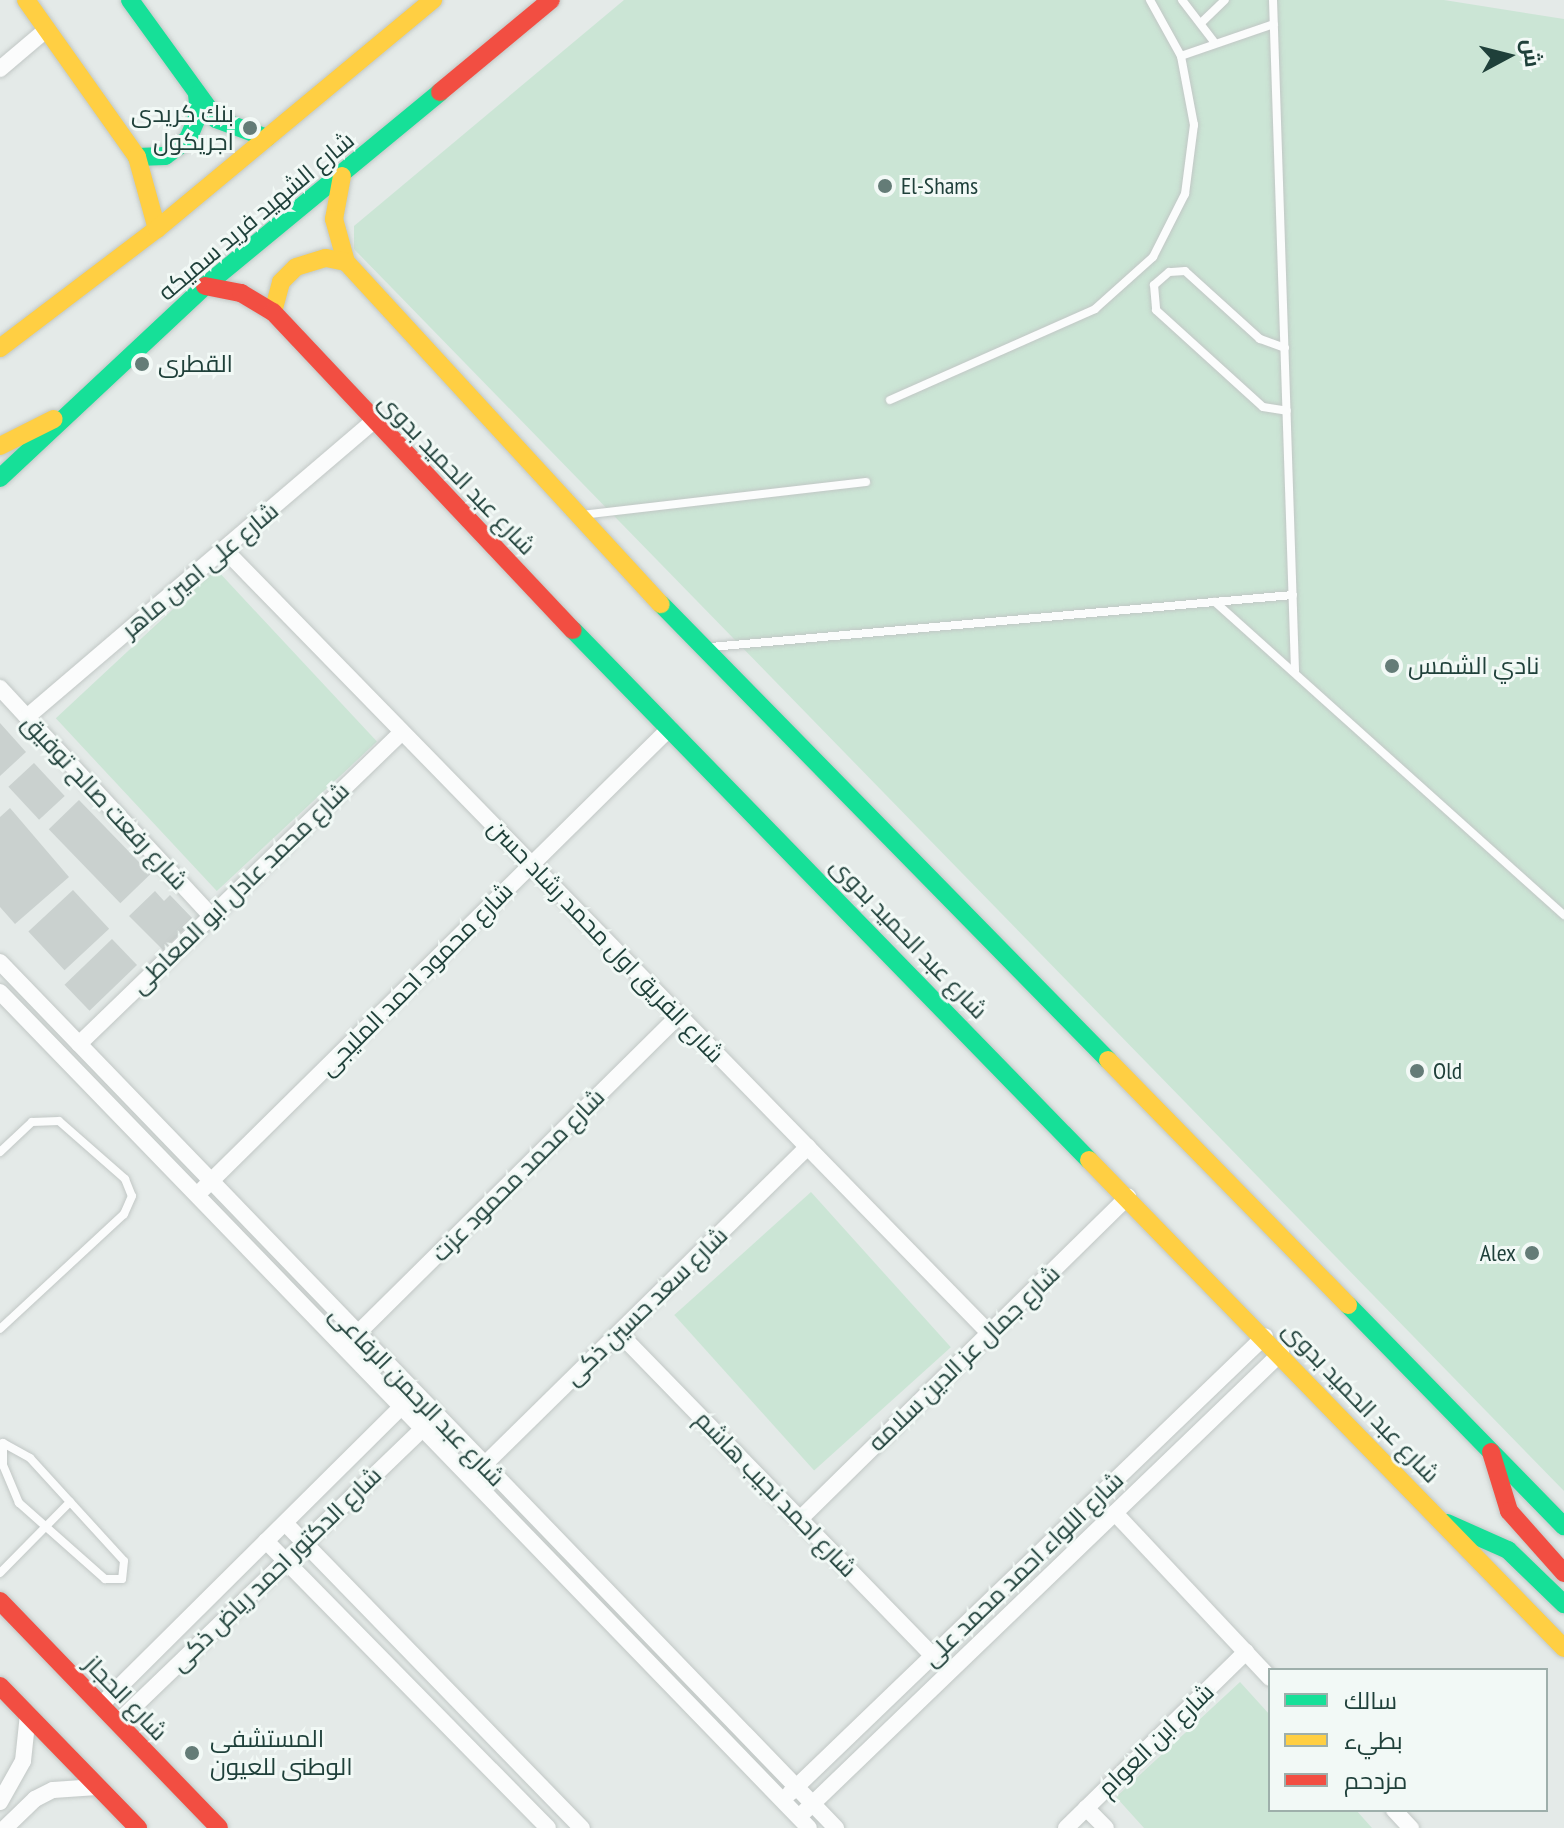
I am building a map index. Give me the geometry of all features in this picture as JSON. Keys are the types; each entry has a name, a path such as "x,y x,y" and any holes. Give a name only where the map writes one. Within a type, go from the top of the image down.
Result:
{"main road":[{"path":"26,0 137,157 157,229"},
{"path":"130,0 197,95 228,127 267,138"},
{"path":"3,348 157,229 433,0"},
{"name":"شارع الشهيد فريد سميكه","path":"0,478 205,286 342,176 551,0"},
{"path":"137,157 165,156 181,146 197,123 197,95"},
{"path":"342,176 334,219 346,262 575,516 1564,1526"},
{"path":"273,312 281,282 296,267 326,258 346,262"},
{"name":"شارع عبد الحميد بدوى","path":"205,286 241,293 273,312 373,422 1265,1336 1564,1648"},
{"path":"0,446 68,412"},
{"path":"1491,1452 1509,1511 1564,1573"},
{"path":"1444,1522 1508,1550 1564,1604"},
{"name":"شارع الحجاز","path":"0,1601 219,1828"},
{"path":"0,1686 138,1828"}],"street":[{"path":"0,69 46,30"},
{"name":"شارع على امين ماهر","path":"27,717 373,422"},
{"name":"شارع الفريق اول محمد رشاد حسن","path":"224,549 989,1333"},
{"name":"شارع رفعت صالح توفيق","path":"0,688 211,916"},
{"name":"شارع محمود احمد المليجى","path":"196,1196 670,728"},
{"name":"شارع محمد عادل ابو المعاطى","path":"79,1044 402,732"},
{"name":"شارع عبد الرحمن الرفاعى","path":"0,962 413,1395 836,1828"},
{"name":"شارع عبد الرحمن الرفاعى","path":"0,992 804,1823"},
{"name":"شارع محمد محمود عزت","path":"357,1334 679,1015"},
{"name":"شارع سعد حسين ذكى","path":"484,1465 808,1147"},
{"name":"شارع جمال عز الدين سلامه","path":"800,1519 1128,1197"},
{"name":"شارع احمد نجيب هاشم","path":"619,1333 933,1656"},
{"name":"شارع اللواء احمد محمد على","path":"782,1801 1265,1336"},
{"name":"شارع اللواء احمد محمد على","path":"804,1823 813,1804 1281,1353"},
{"name":"شارع الدكتور احمد رياض ذكى","path":"100,1706 413,1395"},
{"name":"شارع الدكتور احمد رياض ذكى","path":"117,1723 436,1416"},
{"path":"1115,1513 1268,1676"},
{"path":"285,1523 582,1828"},
{"path":"266,1541 548,1828"},
{"name":"شارع ابن العوام","path":"1066,1828 1246,1652"},
{"path":"0,1802 17,1780 23,1761 28,1714"},
{"path":"5,1828 35,1799 53,1790 97,1787"},
{"path":"1086,1808 1106,1828"},
{"path":"1396,1812 1411,1828"}],"lane":[{"path":"890,400 1095,309 1153,257 1176,216 1192,160 1192,101 1181,56 1150,0"},
{"path":"1182,0 1215,43"},
{"path":"1201,23 1225,0"},
{"path":"1273,0 1295,671"},
{"path":"1181,56 1274,24"},
{"path":"1285,348 1260,339 1185,271 1169,272 1154,285 1156,310 1263,407 1287,411"},
{"path":"575,516 866,482"},
{"path":"703,648 1293,595"},
{"path":"1215,602 1564,915"},
{"path":"0,1152 32,1122 59,1121 125,1179 132,1196 124,1214 0,1329"},
{"path":"2,1441 30,1458 70,1502 124,1561 122,1579 105,1579 43,1529 12,1491 1,1458 2,1441"},
{"path":"0,1573 70,1502"}],"green space":[{"path":"624,0 1444,0 1564,19 1564,1491 354,249 354,226"},
{"path":"216,569 377,742 217,891 56,718"},
{"path":"811,1192 951,1347 814,1470 674,1315"},
{"path":"1240,1682 1268,1713 1268,1812 1358,1812 1372,1828 1144,1828 1116,1797"}],"building":[{"path":"0,723 26,752 0,776"},
{"path":"34,763 65,796 39,820 8,787"},
{"path":"79,800 151,874 120,903 49,829"},
{"path":"10,808 69,877 15,924 0,907 0,817"},
{"path":"73,890 109,929 65,970 28,932"},
{"path":"155,891 164,901 170,895 194,920 163,950 129,916"},
{"path":"112,939 137,965 90,1011 65,985"}],"traffic: fast":[{"path":"130,0 216,119 267,138"},
{"path":"0,478 205,286 440,92"},
{"path":"137,157 165,156 188,139 199,113 197,95"},
{"path":"661,604 1108,1060"},
{"path":"573,630 1089,1160"},
{"path":"1348,1305 1564,1526"},
{"path":"1447,1523 1508,1550 1564,1604"}],"traffic: slow":[{"path":"26,0 137,157 157,229"},
{"path":"0,348 157,229 433,0"},
{"path":"342,176 334,219 346,262 661,604"},
{"path":"273,312 281,282 296,267 326,258 346,262"},
{"path":"0,446 54,419"},
{"path":"1108,1060 1348,1305"},
{"path":"1089,1160 1564,1648"}],"traffic: jam":[{"path":"440,92 551,0"},
{"path":"205,286 241,293 273,312 573,630"},
{"path":"1491,1452 1509,1511 1564,1573"},
{"path":"0,1601 219,1828"},
{"path":"0,1686 138,1828"}],"place":[{"name":"بنك كريدى اجريكول","path":"250,128"},
{"name":"El-Shams","path":"885,186"},
{"name":"القطرى","path":"142,364"},
{"name":"نادي الشمس","path":"1392,666"},
{"name":"Old","path":"1417,1071"},
{"name":"Alex","path":"1532,1253"},
{"name":"المستشفى الوطنى للعيون","path":"192,1753"}]}
